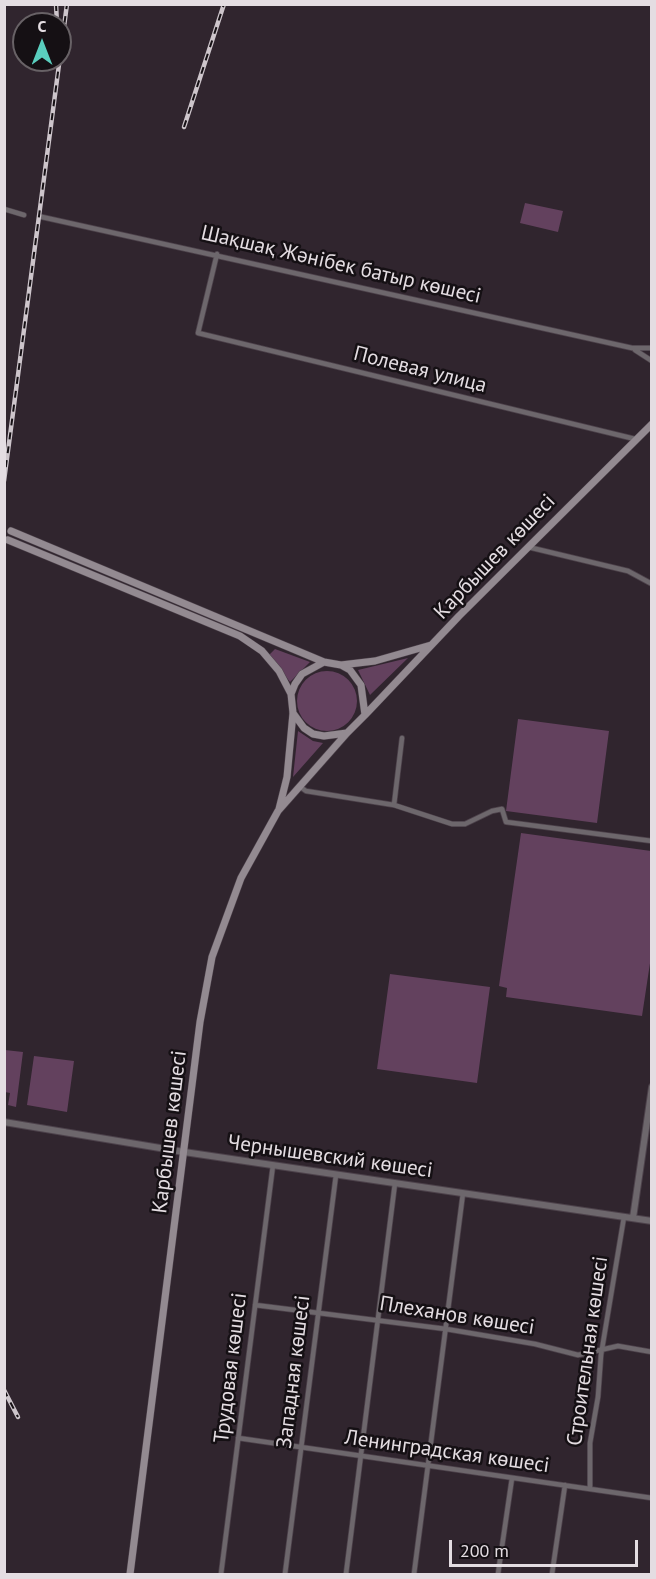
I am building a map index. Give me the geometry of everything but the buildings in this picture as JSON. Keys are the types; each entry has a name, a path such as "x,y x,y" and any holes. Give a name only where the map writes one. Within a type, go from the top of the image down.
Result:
{"main road":[{"name":"Карбышев көшесі","path":"365,715 651,423"},
{"path":"11,531 324,662 341,665 375,661 433,644"},
{"path":"8,540 240,636 262,651 279,671 291,694 293,713 287,777 278,811"},
{"path":"291,694 302,674 324,662"},
{"path":"293,713 304,728 313,734 324,736 347,733 365,715 361,685 355,675 341,665"},
{"name":"Карбышев көшесі","path":"130,1575 200,1022 212,957 241,878 278,811 347,733"}],"street":[{"path":"4,209 24,215"},
{"name":"Шақшақ Жәнібек батыр көшесі","path":"42,217 633,348 651,348"},
{"name":"Полевая улица","path":"217,254 198,333 634,439"},
{"name":"Шақшақ Жәнібек батыр көшесі","path":"633,348 651,361"},
{"path":"528,547 628,572 651,584"},
{"path":"394,805 402,738"},
{"path":"299,786 306,791 394,805 452,824 465,825 492,811 502,809 506,822 651,841"},
{"path":"633,1218 651,1087"},
{"name":"Чернышевский көшесі","path":"4,1122 184,1152 651,1221"},
{"path":"643,1148 651,1149"},
{"name":"Трудовая көшесі","path":"221,1575 273,1165"},
{"name":"Западная көшесі","path":"285,1575 336,1175"},
{"path":"346,1575 395,1183"},
{"path":"414,1575 463,1193"},
{"name":"Строительная көшесі","path":"590,1489 590,1443 598,1397 601,1352 624,1217"},
{"name":"Плеханов көшесі","path":"255,1305 446,1329 535,1344 578,1355 601,1352 618,1346 651,1352"},
{"name":"Ленинградская көшесі","path":"238,1438 651,1498"},
{"path":"498,1575 512,1478"},
{"path":"552,1575 565,1485"}],"shaded area":[{"path":"525,203 563,211 558,232 520,223"},
{"path":"275,649 310,662 290,682 269,655"},
{"path":"408,658 370,695 358,670"},
{"path":"321,671 333,671 349,679 355,689 357,701 355,713 349,723 333,731 321,731 305,723 297,707 297,695 305,679"},
{"path":"518,719 609,731 597,823 506,811"},
{"path":"298,731 313,741 323,743 293,777"},
{"path":"521,833 651,851 652,950 642,1016 506,997 507,988 499,986"},
{"path":"390,974 490,987 477,1083 377,1069"},
{"path":"5,1050 23,1052 16,1107 8,1105 10,1093 5,1092"},
{"path":"34,1056 74,1061 67,1112 27,1105"}],"railway":[{"path":"56,4 56,12"},
{"path":"4,481 67,4"},
{"path":"184,127 224,4"},
{"path":"4,1390 18,1417"}]}
